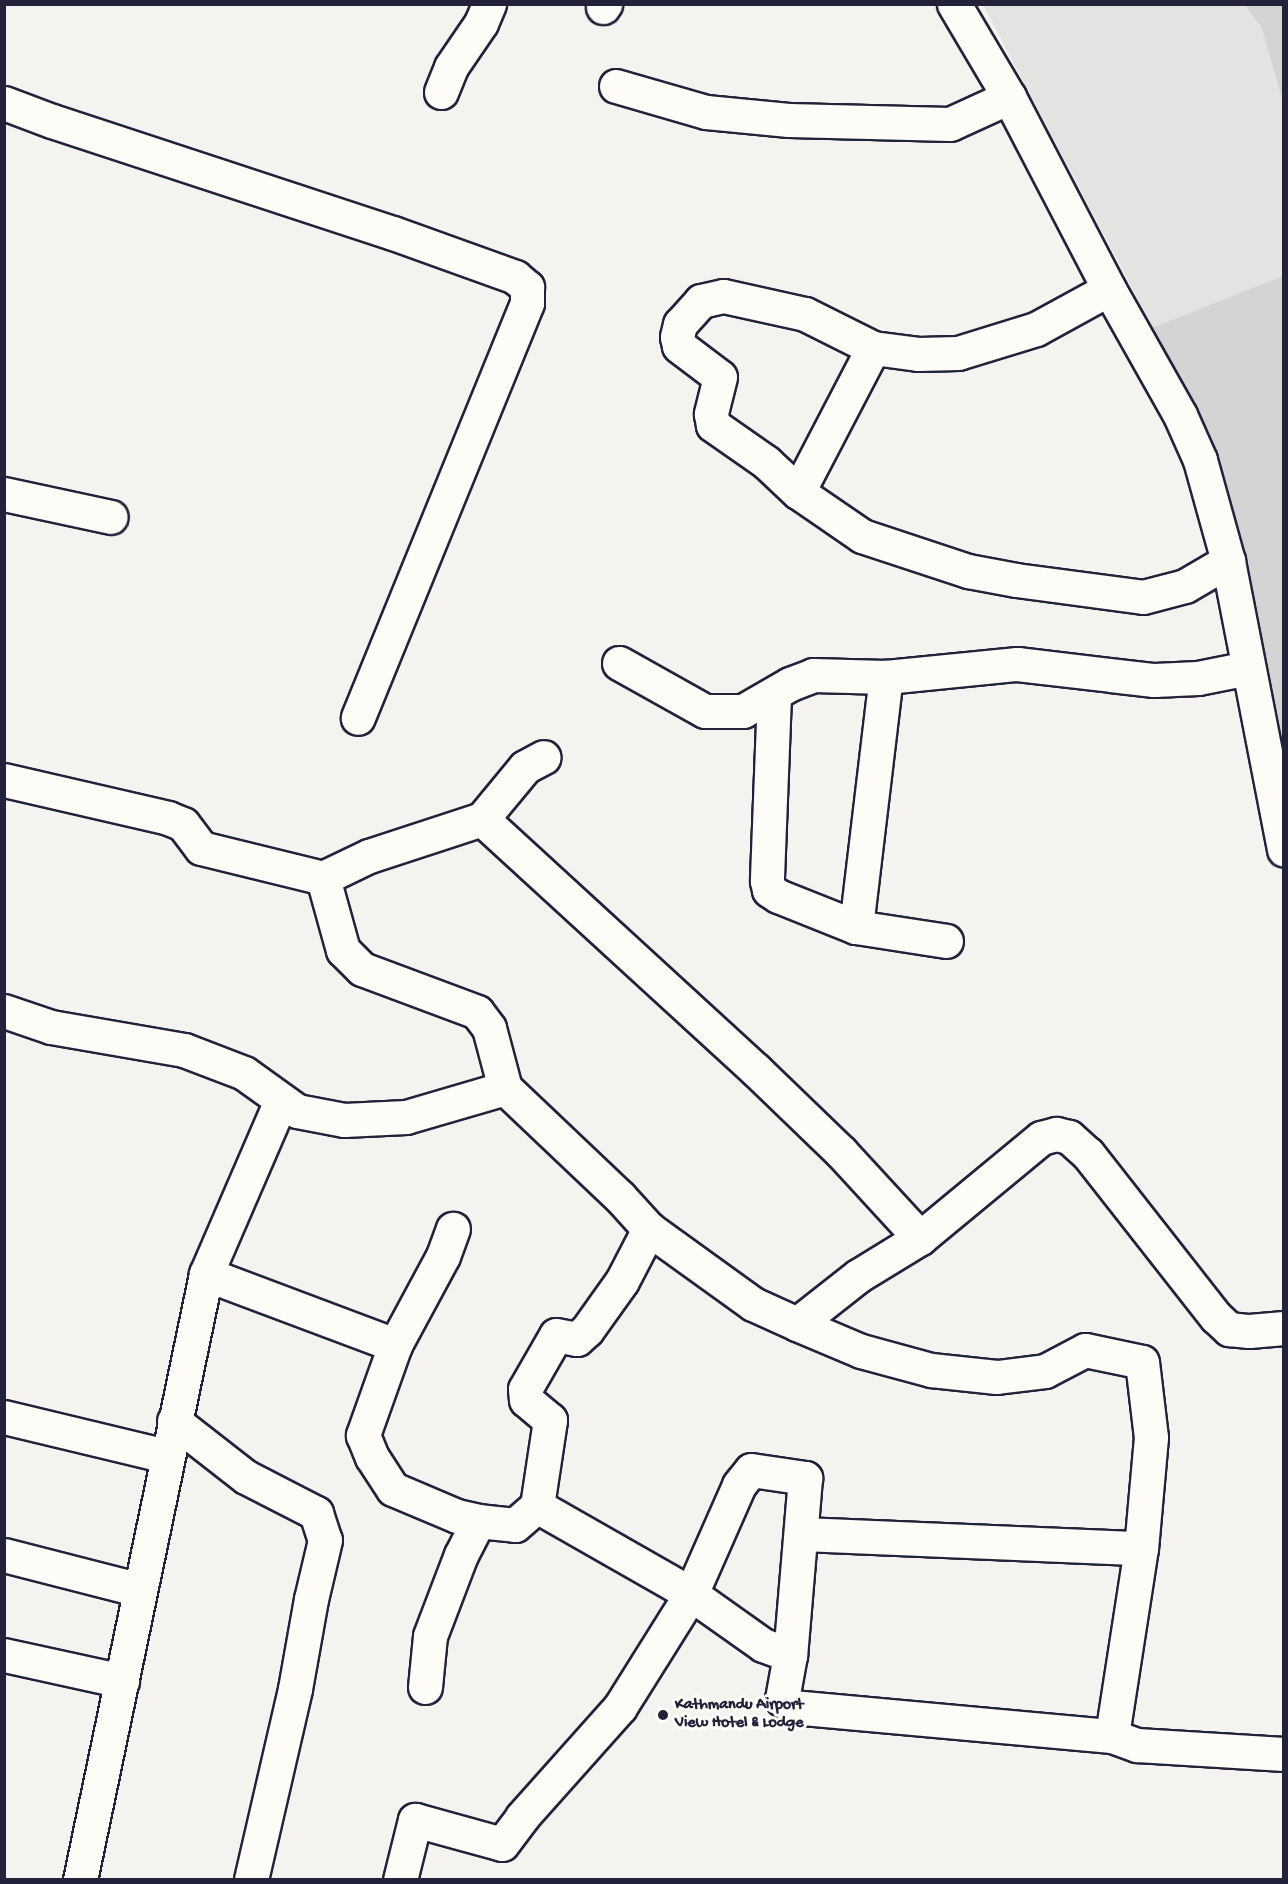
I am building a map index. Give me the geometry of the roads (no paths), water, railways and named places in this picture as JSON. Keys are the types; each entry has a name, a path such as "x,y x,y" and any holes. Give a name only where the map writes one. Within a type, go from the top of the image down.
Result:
{"street":[{"path":"441,92 451,67 481,23 489,4"},
{"path":"954,4 1009,97 1109,289 1180,415 1200,460 1228,561 1284,850"},
{"path":"616,86 706,112 789,120 950,124 1009,97"},
{"path":"4,103 52,121 393,233 515,277 527,287 527,303 358,718"},
{"path":"1109,289 1036,329 958,353 918,354 873,348 805,314 723,296 700,301 680,324 677,337 679,346 720,377 711,414 713,425 766,462 798,492 862,536 968,571 1016,580 1143,597 1185,586 1228,561"},
{"path":"798,492 873,348"},
{"path":"4,494 111,517"},
{"path":"619,663 705,711 743,711 790,684 813,675 886,677 1017,664 1154,680 1198,678 1248,668"},
{"path":"856,927 886,677"},
{"path":"774,695 767,881 769,891 856,927 946,941"},
{"path":"4,780 168,818 183,824 201,848 323,878 369,856 482,819 525,767 544,757"},
{"path":"482,819 756,1070 841,1152 920,1238"},
{"path":"323,878 343,950 362,969 477,1012 489,1028 505,1088 620,1197 649,1229 753,1304 861,1351 931,1370 997,1377 1045,1371 1085,1350 1142,1362 1150,1437 1141,1548 1112,1736"},
{"path":"4,1011 51,1027 184,1050 244,1073 297,1111 344,1120 406,1117 505,1088"},
{"path":"80,1880 206,1274 281,1101"},
{"path":"797,1324 858,1276 920,1238 1041,1138 1056,1134 1069,1137 1088,1154 1216,1317 1229,1329 1249,1331 1284,1328"},
{"path":"453,1229 444,1256 395,1345 363,1435 368,1452 393,1489 457,1516 515,1525 537,1506 550,1420 526,1400 525,1389 556,1335 577,1339 587,1330 622,1281 649,1229"},
{"path":"206,1274 395,1345"},
{"path":"4,1416 167,1456"},
{"path":"174,1421 246,1478 316,1513 325,1540 311,1599 295,1689 251,1880"},
{"path":"399,1880 415,1820 502,1844 522,1817 620,1707 691,1594 739,1485 751,1470 805,1479 790,1655 782,1699 792,1707 1112,1736 1137,1745 1284,1754"},
{"path":"537,1506 691,1594 763,1646 790,1655"},
{"path":"425,1687 430,1636 461,1555 478,1521"},
{"path":"801,1534 1141,1548"},
{"path":"4,1555 140,1590"},
{"path":"4,1655 122,1681"}],"place":[{"name":"Kathmandu Airport View Hotel & Lodge","path":"663,1715"}]}
